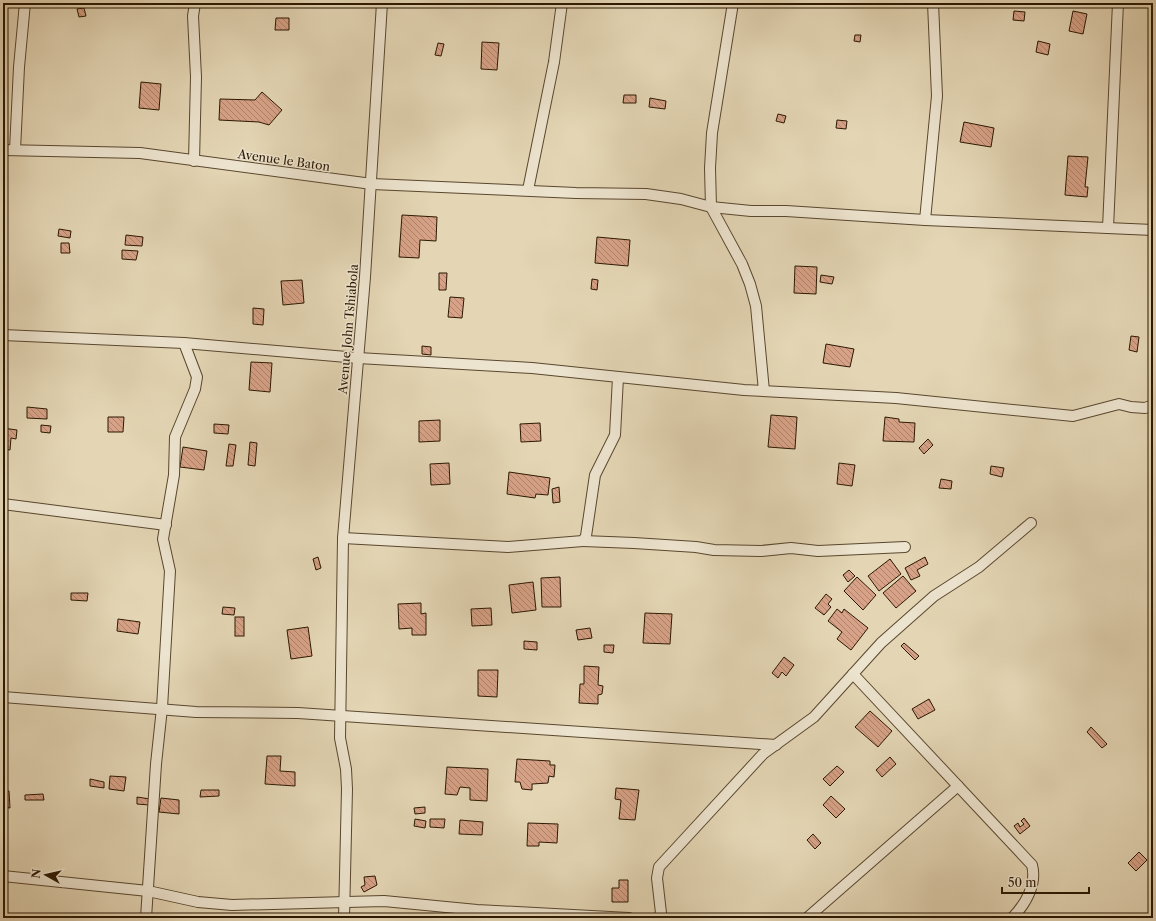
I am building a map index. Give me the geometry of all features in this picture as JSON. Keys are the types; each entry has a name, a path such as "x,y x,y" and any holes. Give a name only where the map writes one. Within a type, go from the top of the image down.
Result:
{"street":[{"path":"14,150 19,67 25,3"},
{"path":"194,161 196,77 193,16 195,3"},
{"name":"Avenue John Tshiabola","path":"344,918 348,790 346,769 340,738 339,717 342,657 343,538 372,184 382,3"},
{"path":"528,190 554,62 562,3"},
{"path":"734,3 712,133 710,168 711,207 742,264 750,284 756,306 764,391"},
{"path":"925,220 937,96 933,3"},
{"path":"1108,228 1118,3"},
{"name":"Avenue le Baton","path":"3,150 140,153 372,184 528,190 584,194 646,194 681,199 711,207 751,211 822,213 925,220 1153,230"},
{"path":"3,335 184,343 358,358 532,368 764,391 896,398 1074,416 1119,404 1145,408 1153,405"},
{"path":"146,918 156,764 162,708 170,571 164,539 174,475 175,437 195,389 197,376 184,343"},
{"path":"583,541 586,536 595,475 615,435 618,377"},
{"path":"3,504 166,525"},
{"path":"658,918 661,913 657,878 659,867 762,754 814,717 881,643 934,596 979,567 1031,523"},
{"path":"343,538 508,547 583,541 696,547 714,550 761,551 791,548 818,551 905,547"},
{"path":"853,674 1032,865 1034,875 1033,884 1019,911 1012,918"},
{"path":"3,697 162,708 196,712 298,713 339,717 776,745"},
{"path":"807,918 958,786"},
{"path":"3,876 148,891 198,902 232,905 284,905 344,901 384,901 477,910 629,918"}],"building":[{"path":"84,8 86,16 79,17 77,9"},
{"path":"1014,11 1025,12 1024,21 1013,20"},
{"path":"1073,11 1087,14 1083,34 1069,31"},
{"path":"276,18 289,18 289,30 275,30"},
{"path":"855,35 861,35 860,42 854,41"},
{"path":"1038,41 1050,44 1048,55 1036,52"},
{"path":"482,42 499,43 497,70 481,69"},
{"path":"438,43 444,44 441,56 435,55"},
{"path":"141,82 161,84 159,110 139,108"},
{"path":"262,92 282,110 269,125 259,122 219,120 220,99 255,100"},
{"path":"624,95 636,95 636,103 623,103"},
{"path":"650,98 666,101 665,109 649,107"},
{"path":"778,114 786,116 784,123 776,121"},
{"path":"837,120 847,121 846,129 836,128"},
{"path":"964,122 994,128 991,147 960,142"},
{"path":"1068,156 1088,157 1085,187 1088,187 1087,197 1065,195"},
{"path":"402,215 437,217 436,241 420,240 419,258 399,257"},
{"path":"59,229 71,231 70,238 58,236"},
{"path":"126,235 143,237 142,246 125,245"},
{"path":"597,237 630,240 628,266 595,263"},
{"path":"61,243 69,243 70,253 61,253"},
{"path":"122,250 138,251 136,260 122,259"},
{"path":"795,266 817,267 816,294 794,293"},
{"path":"439,273 447,273 446,290 439,290"},
{"path":"821,275 834,277 832,284 820,282"},
{"path":"592,279 598,280 597,290 591,289"},
{"path":"302,280 304,303 283,305 281,281"},
{"path":"450,297 464,298 462,318 448,317"},
{"path":"253,308 264,309 263,325 253,324"},
{"path":"1131,336 1139,337 1137,352 1129,350"},
{"path":"826,344 854,349 850,367 823,363"},
{"path":"422,346 431,347 431,355 422,354"},
{"path":"251,362 272,363 270,392 249,390"},
{"path":"27,407 47,409 47,419 27,418"},
{"path":"771,415 797,417 795,449 768,447"},
{"path":"108,417 124,417 123,432 108,432"},
{"path":"885,417 899,419 899,422 915,423 914,442 883,441"},
{"path":"440,420 440,441 419,442 419,421"},
{"path":"540,423 541,441 521,442 520,424"},
{"path":"214,424 229,425 228,434 214,433"},
{"path":"41,425 51,426 50,433 41,432"},
{"path":"3,428 17,430 16,439 11,438 10,450 3,449"},
{"path":"928,439 933,445 924,454 919,448"},
{"path":"250,442 257,443 255,466 248,465"},
{"path":"229,444 236,445 233,466 226,466"},
{"path":"183,447 207,451 204,470 180,467"},
{"path":"449,463 450,484 431,485 430,464"},
{"path":"839,463 855,465 852,486 837,484"},
{"path":"991,466 1004,468 1002,477 990,474"},
{"path":"509,472 550,478 548,495 536,494 535,498 507,494"},
{"path":"941,479 952,481 951,489 939,488"},
{"path":"559,487 560,502 553,503 552,489"},
{"path":"318,557 321,568 316,570 313,559"},
{"path":"925,557 928,564 917,570 920,576 911,580 905,568"},
{"path":"890,559 901,574 879,591 868,576"},
{"path":"849,570 855,576 848,582 843,575"},
{"path":"903,576 916,591 896,608 883,593"},
{"path":"560,577 561,607 542,607 541,578"},
{"path":"857,577 876,595 863,610 844,591"},
{"path":"533,582 536,610 512,613 509,585"},
{"path":"71,593 88,593 87,601 71,600"},
{"path":"826,594 832,599 828,604 831,607 824,615 815,608"},
{"path":"421,603 421,614 426,613 426,635 412,635 412,628 399,629 398,604"},
{"path":"223,607 235,608 234,615 222,614"},
{"path":"491,608 492,625 472,626 471,609"},
{"path":"837,609 842,613 844,609 868,628 851,650 837,639 842,632 828,621"},
{"path":"645,613 672,614 670,644 643,643"},
{"path":"235,617 244,617 244,636 235,636"},
{"path":"118,619 140,622 138,634 117,631"},
{"path":"308,627 312,656 291,659 287,630"},
{"path":"590,628 592,638 578,640 576,630"},
{"path":"524,641 537,642 537,650 524,649"},
{"path":"904,643 919,656 915,660 901,646"},
{"path":"604,645 614,645 613,653 604,652"},
{"path":"784,657 794,665 786,676 782,672 778,678 772,673"},
{"path":"584,666 599,667 598,685 603,686 602,694 598,695 598,704 579,703 580,684 584,684"},
{"path":"478,670 498,670 497,697 478,696"},
{"path":"929,699 935,710 918,719 912,709"},
{"path":"870,711 892,731 878,747 855,727"},
{"path":"1091,727 1107,744 1102,748 1087,732"},
{"path":"267,756 281,756 280,771 295,772 295,786 265,784"},
{"path":"890,757 896,764 882,777 876,770"},
{"path":"517,759 550,761 550,765 555,765 554,777 549,776 548,783 532,784 532,790 522,789 520,782 515,782"},
{"path":"837,766 844,772 830,786 823,779"},
{"path":"447,767 488,769 487,801 470,800 470,788 460,787 457,795 445,794"},
{"path":"110,776 126,777 124,791 109,789"},
{"path":"90,779 104,782 104,788 90,786"},
{"path":"616,788 639,790 635,820 619,819 621,800 615,799"},
{"path":"3,790 9,791 10,808 3,807"},
{"path":"201,790 219,790 219,796 200,797"},
{"path":"43,794 44,800 25,800 25,795"},
{"path":"831,796 845,809 836,818 823,805"},
{"path":"137,797 150,799 149,805 137,804"},
{"path":"161,798 179,800 179,814 159,812"},
{"path":"425,807 425,813 415,814 414,808"},
{"path":"1024,818 1030,826 1020,834 1014,826 1018,823 1020,827 1024,824 1021,821"},
{"path":"415,819 426,821 425,828 414,826"},
{"path":"430,819 445,819 444,828 430,827"},
{"path":"460,820 483,822 482,835 459,834"},
{"path":"528,823 558,824 557,843 539,842 539,846 527,846"},
{"path":"813,834 821,843 815,849 807,840"},
{"path":"1139,852 1147,860 1136,871 1128,863"},
{"path":"375,876 377,885 364,892 361,887 365,885 364,877"},
{"path":"619,880 628,880 628,902 612,902 612,888 619,888"}]}
